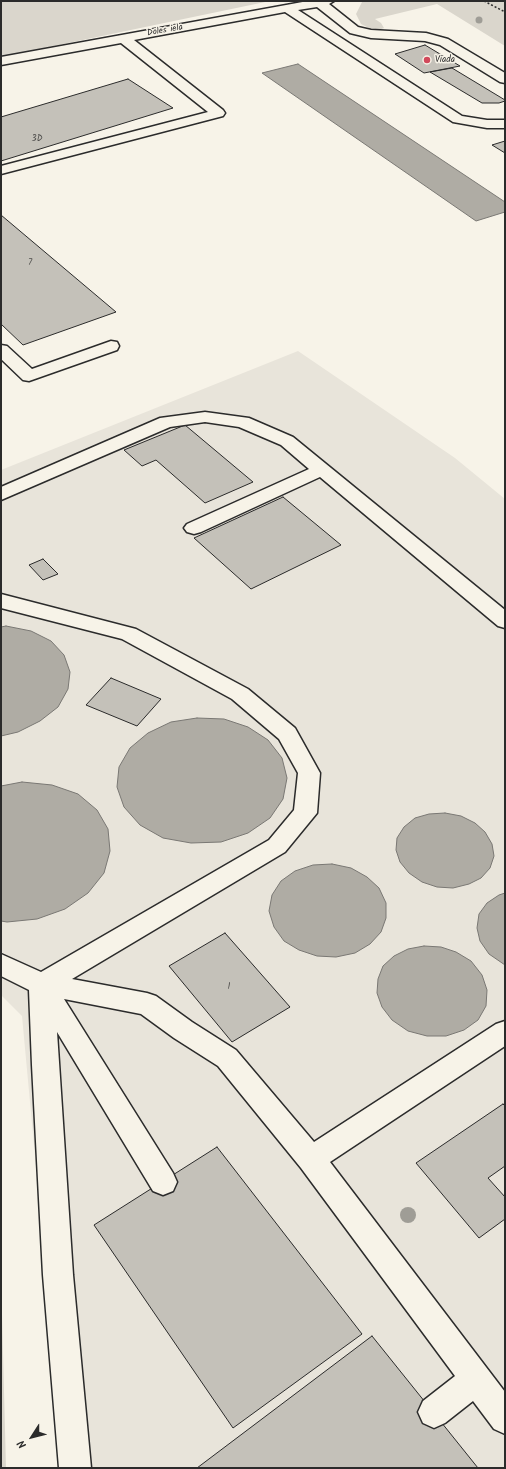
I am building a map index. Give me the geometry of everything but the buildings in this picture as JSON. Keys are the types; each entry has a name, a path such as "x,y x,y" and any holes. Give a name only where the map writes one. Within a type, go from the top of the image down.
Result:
{"street":[{"name":"Doles iela","path":"1,61 324,2"},
{"path":"324,2 354,30 371,34 426,37 444,42 505,79"},
{"path":"288,8 458,119 487,124 505,124"},
{"path":"1,170 218,113 123,38"},
{"path":"1,350 29,376 111,346"},
{"path":"1,494 166,422 205,417 243,422 287,441 505,622"},
{"path":"194,528 321,470"},
{"path":"1,601 129,634 240,694 287,734 309,773 305,812 276,846 42,984"},
{"path":"1,964 42,984 147,1004 226,1058 311,1159 505,1418"},
{"path":"42,984 163,1182"},
{"path":"42,984 45,1065 58,1275 75,1468"},
{"path":"311,1159 505,1032"},
{"path":"434,1412 476,1379"}],"path":[{"path":"484,1 505,12"}],"shaded area":[{"path":"1,1 270,1 1,57"},
{"path":"505,1 505,46 437,4 375,19 381,23 384,28 379,30 371,29 361,24 356,14 362,2"},
{"path":"298,64 505,202 505,212 476,221 262,73"},
{"path":"298,351 455,458 505,499 505,1468 64,1468 22,1016 1,995 1,470"},
{"path":"6,626 31,631 51,641 64,655 70,672 68,689 58,707 40,721 18,732 1,736 1,627"},
{"path":"197,718 224,719 248,727 268,740 282,758 287,778 283,799 270,818 248,833 221,842 191,843 163,838 140,825 124,807 117,787 119,767 130,748 148,733 171,722"},
{"path":"22,782 52,785 78,794 97,810 108,829 110,851 104,873 88,893 65,909 37,919 7,922 1,921 1,786"},
{"path":"445,813 461,816 475,823 485,832 492,844 494,856 490,868 481,878 469,884 453,888 437,887 422,882 409,873 400,862 396,850 397,838 404,827 415,818 429,814"},
{"path":"332,864 351,868 367,877 379,888 386,903 386,918 381,932 370,944 355,953 336,957 317,956 299,950 284,941 274,927 269,911 272,895 281,881 295,871 313,865"},
{"path":"505,893 505,965 489,954 480,941 477,928 479,914 487,903"},
{"path":"424,946 441,947 456,952 471,961 482,975 487,990 486,1006 478,1020 464,1030 446,1036 427,1036 408,1031 392,1020 382,1007 377,993 378,979 383,966 394,956 408,949"},
{"path":"1,1276 6,1468 1,1468"}],"place":[{"name":"Viada","path":"427,60"}]}
